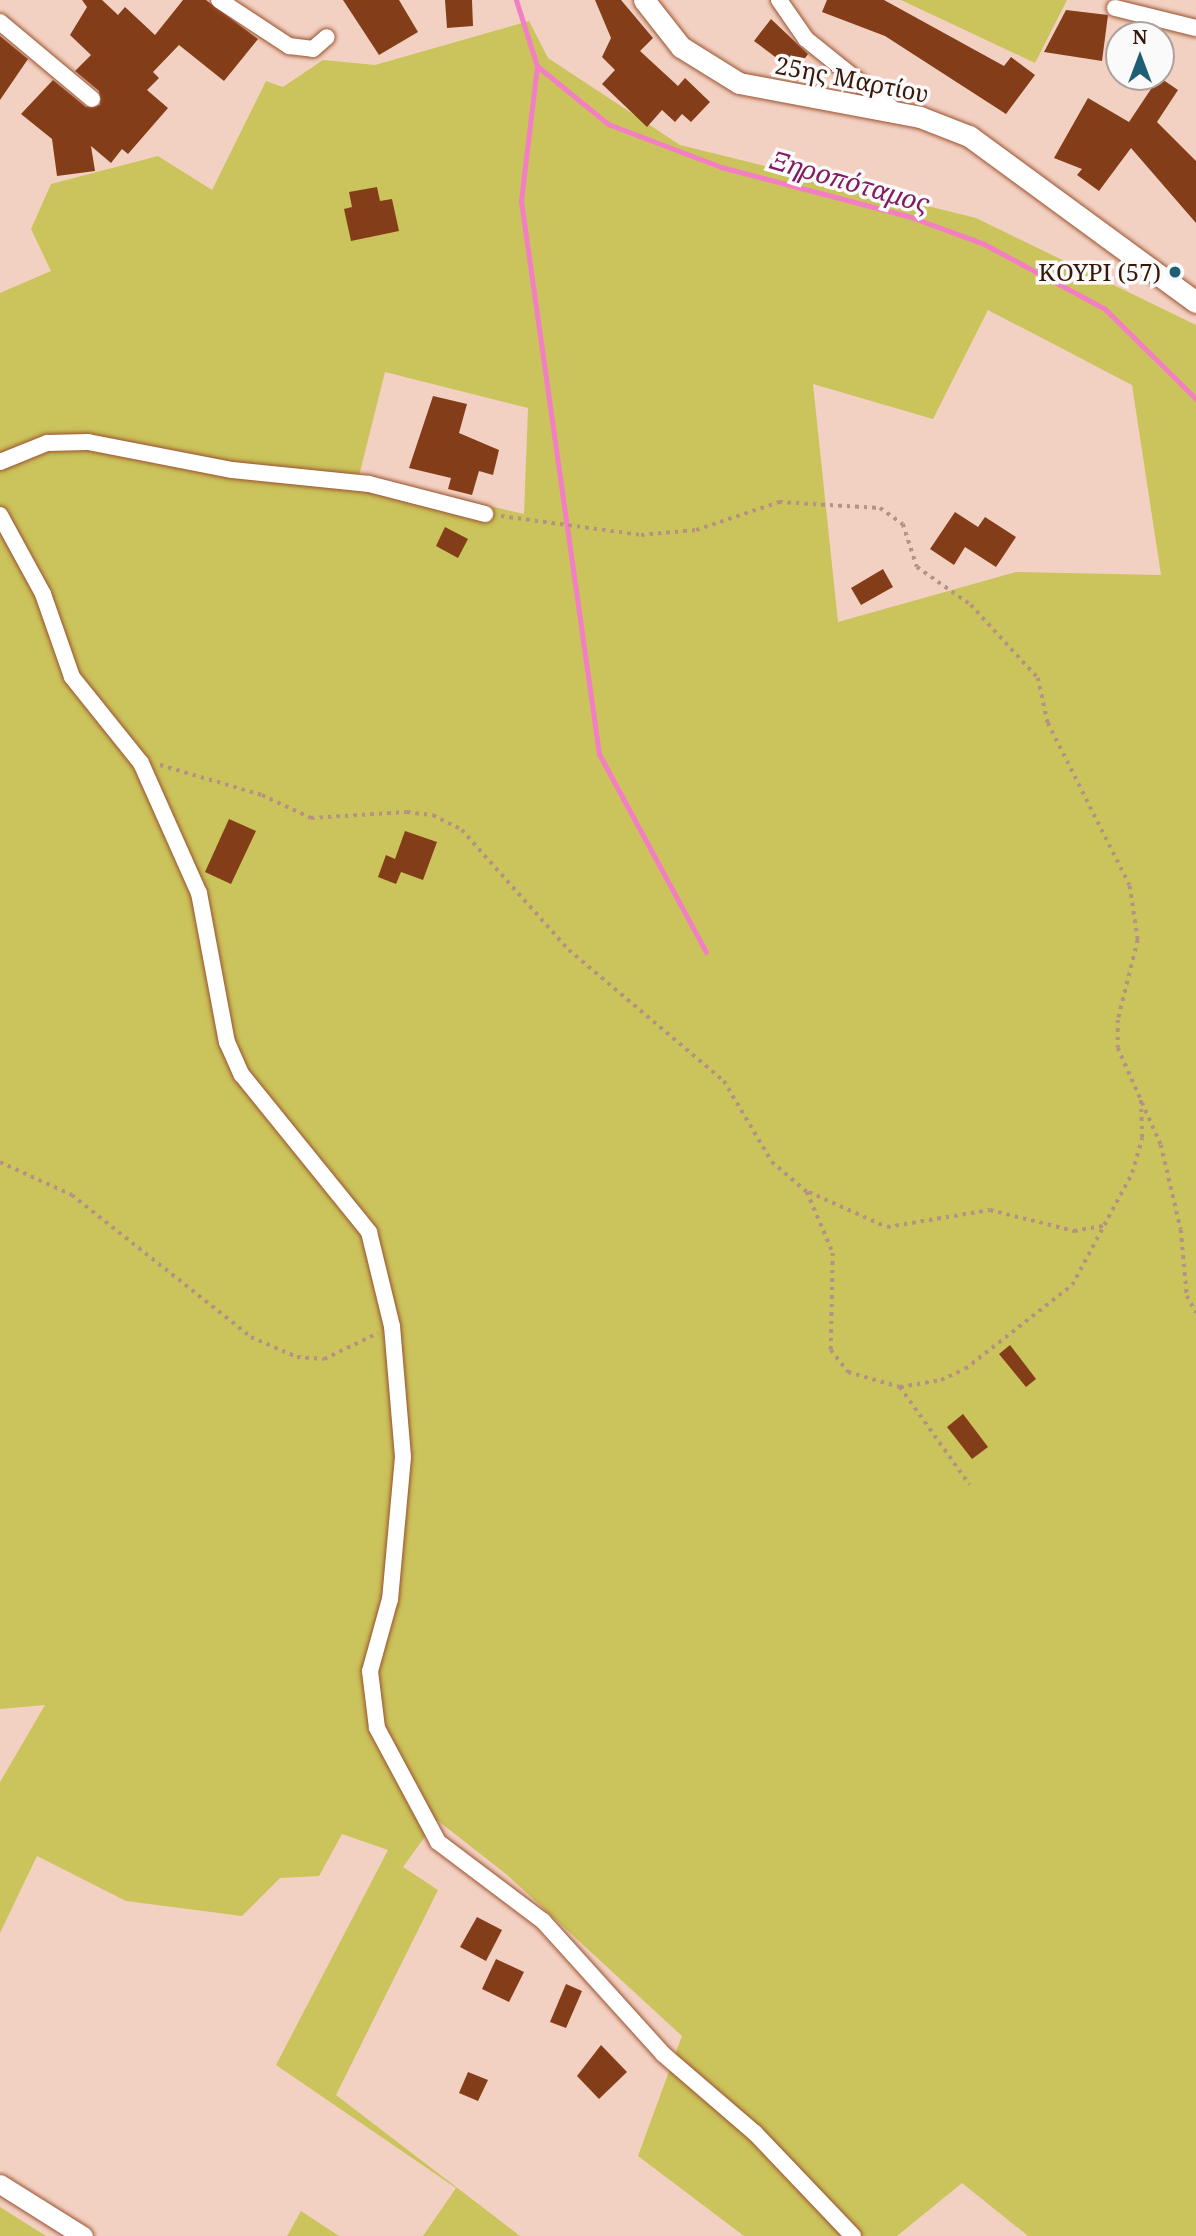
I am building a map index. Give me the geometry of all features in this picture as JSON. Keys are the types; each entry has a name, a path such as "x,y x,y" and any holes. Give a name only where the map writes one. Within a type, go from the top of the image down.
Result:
{"main road":[{"name":"25ης Μαρτίου","path":"644,0 681,47 728,78 898,113 984,145 1196,302"}],"street":[{"path":"219,0 289,46 313,49 327,37"},
{"path":"779,0 806,39 898,113"},
{"path":"1115,8 1196,28"},
{"path":"0,22 92,99"},
{"path":"0,462 47,443 88,442 232,470 369,484 485,514"},
{"path":"0,515 43,594 72,677 141,763 199,893 227,1042 243,1075 369,1232 392,1326 403,1457 390,1599 370,1671 377,1728 438,1842 543,1920 663,2054 755,2133 852,2236"},
{"path":"0,2184 83,2236"}],"path":[{"path":"485,514 641,536 696,530 791,501 854,502 895,515 917,568 971,605 1043,685 1048,723 1126,872 1138,940 1116,1032 1161,1145 1181,1230 1187,1296 1196,1313"},
{"path":"141,763 176,767 312,817 407,812 433,815 462,830 578,959 724,1081 772,1162 807,1192 887,1227 990,1210 1012,1211 1073,1231 1107,1225"},
{"path":"807,1192 833,1253 831,1350 848,1372 900,1387 965,1370 1050,1306 1072,1285 1107,1225 1142,1138 1141,1100"},
{"path":"0,1161 72,1195 251,1337 297,1357 324,1359 392,1326"},
{"path":"900,1387 970,1485"}],"shaded area":[{"path":"901,0 1067,0 1035,63"},
{"path":"529,21 548,58 680,145 976,218 1196,325 1196,2236 1028,2236 962,2183 897,2236 744,2236 638,2156 682,2036 506,1874 437,1820 403,1867 438,1890 336,2095 520,2236 423,2236 456,2188 276,2065 388,1850 342,1834 319,1876 280,1878 242,1916 126,1901 37,1856 0,1933 0,1782 45,1705 0,1709 0,293 51,271 31,229 51,184 158,156 212,190 266,81 283,87 323,60 375,65","holes":["988,310 1132,385 1161,575 1016,572 838,622 813,384 933,419","385,372 528,408 524,514 359,476"]},
{"path":"0,2207 46,2236 0,2236"},
{"path":"301,2211 339,2236 287,2236"}],"building":[{"path":"82,0 102,0 118,15 125,7 155,35 183,0 206,0 258,39 224,81 179,45 153,72 159,78 147,90 168,108 128,154 122,149 111,163 91,146 95,171 57,176 52,139 21,114 53,80 86,107 100,105 99,91 75,71 91,55 70,35 87,7"},
{"path":"343,0 399,0 418,32 379,55"},
{"path":"445,0 472,0 473,26 447,28"},
{"path":"595,0 621,0 653,38 640,51 678,86 685,78 710,102 691,122 682,114 675,122 662,110 647,127 602,84 615,70 602,57 611,38"},
{"path":"827,0 884,0 1004,66 1011,57 1035,75 1006,114 885,36 822,12"},
{"path":"1066,10 1108,15 1105,21 1102,61 1044,52"},
{"path":"771,19 808,54 795,72 754,41"},
{"path":"0,36 28,59 0,100"},
{"path":"1175,88 1178,90 1157,122 1196,161 1196,223 1131,148 1099,191 1077,175 1082,169 1054,158 1088,98 1129,122 1150,91 1175,91"},
{"path":"377,187 380,201 392,199 399,231 351,241 344,209 352,207 349,192"},
{"path":"433,396 467,404 459,433 499,450 493,475 479,471 472,495 448,489 451,478 409,468"},
{"path":"955,512 978,527 985,517 1016,537 996,567 965,547 954,565 930,549"},
{"path":"445,527 468,539 458,558 436,546"},
{"path":"883,569 893,587 861,605 851,588"},
{"path":"229,819 256,831 231,884 205,872"},
{"path":"405,831 437,842 423,880 401,872 396,884 378,877 386,855 395,859"},
{"path":"1010,1345 1036,1379 1026,1387 999,1354"},
{"path":"963,1414 988,1447 972,1459 947,1427"},
{"path":"477,1917 502,1930 486,1961 460,1947"},
{"path":"496,1959 524,1972 509,2002 482,1989"},
{"path":"566,1984 582,1991 566,2028 550,2022"},
{"path":"601,2045 627,2072 599,2099 577,2076"},
{"path":"468,2072 488,2080 478,2101 459,2093"}],"waterway":[{"name":"Ξηροπόταμος","path":"516,0 537,66 608,124 721,167 908,216 984,244 1105,309 1196,399"},
{"path":"537,66 521,201 599,754 706,952"}],"place":[{"name":"ΚΟΥΡΙ (57)","path":"1175,272"}]}
